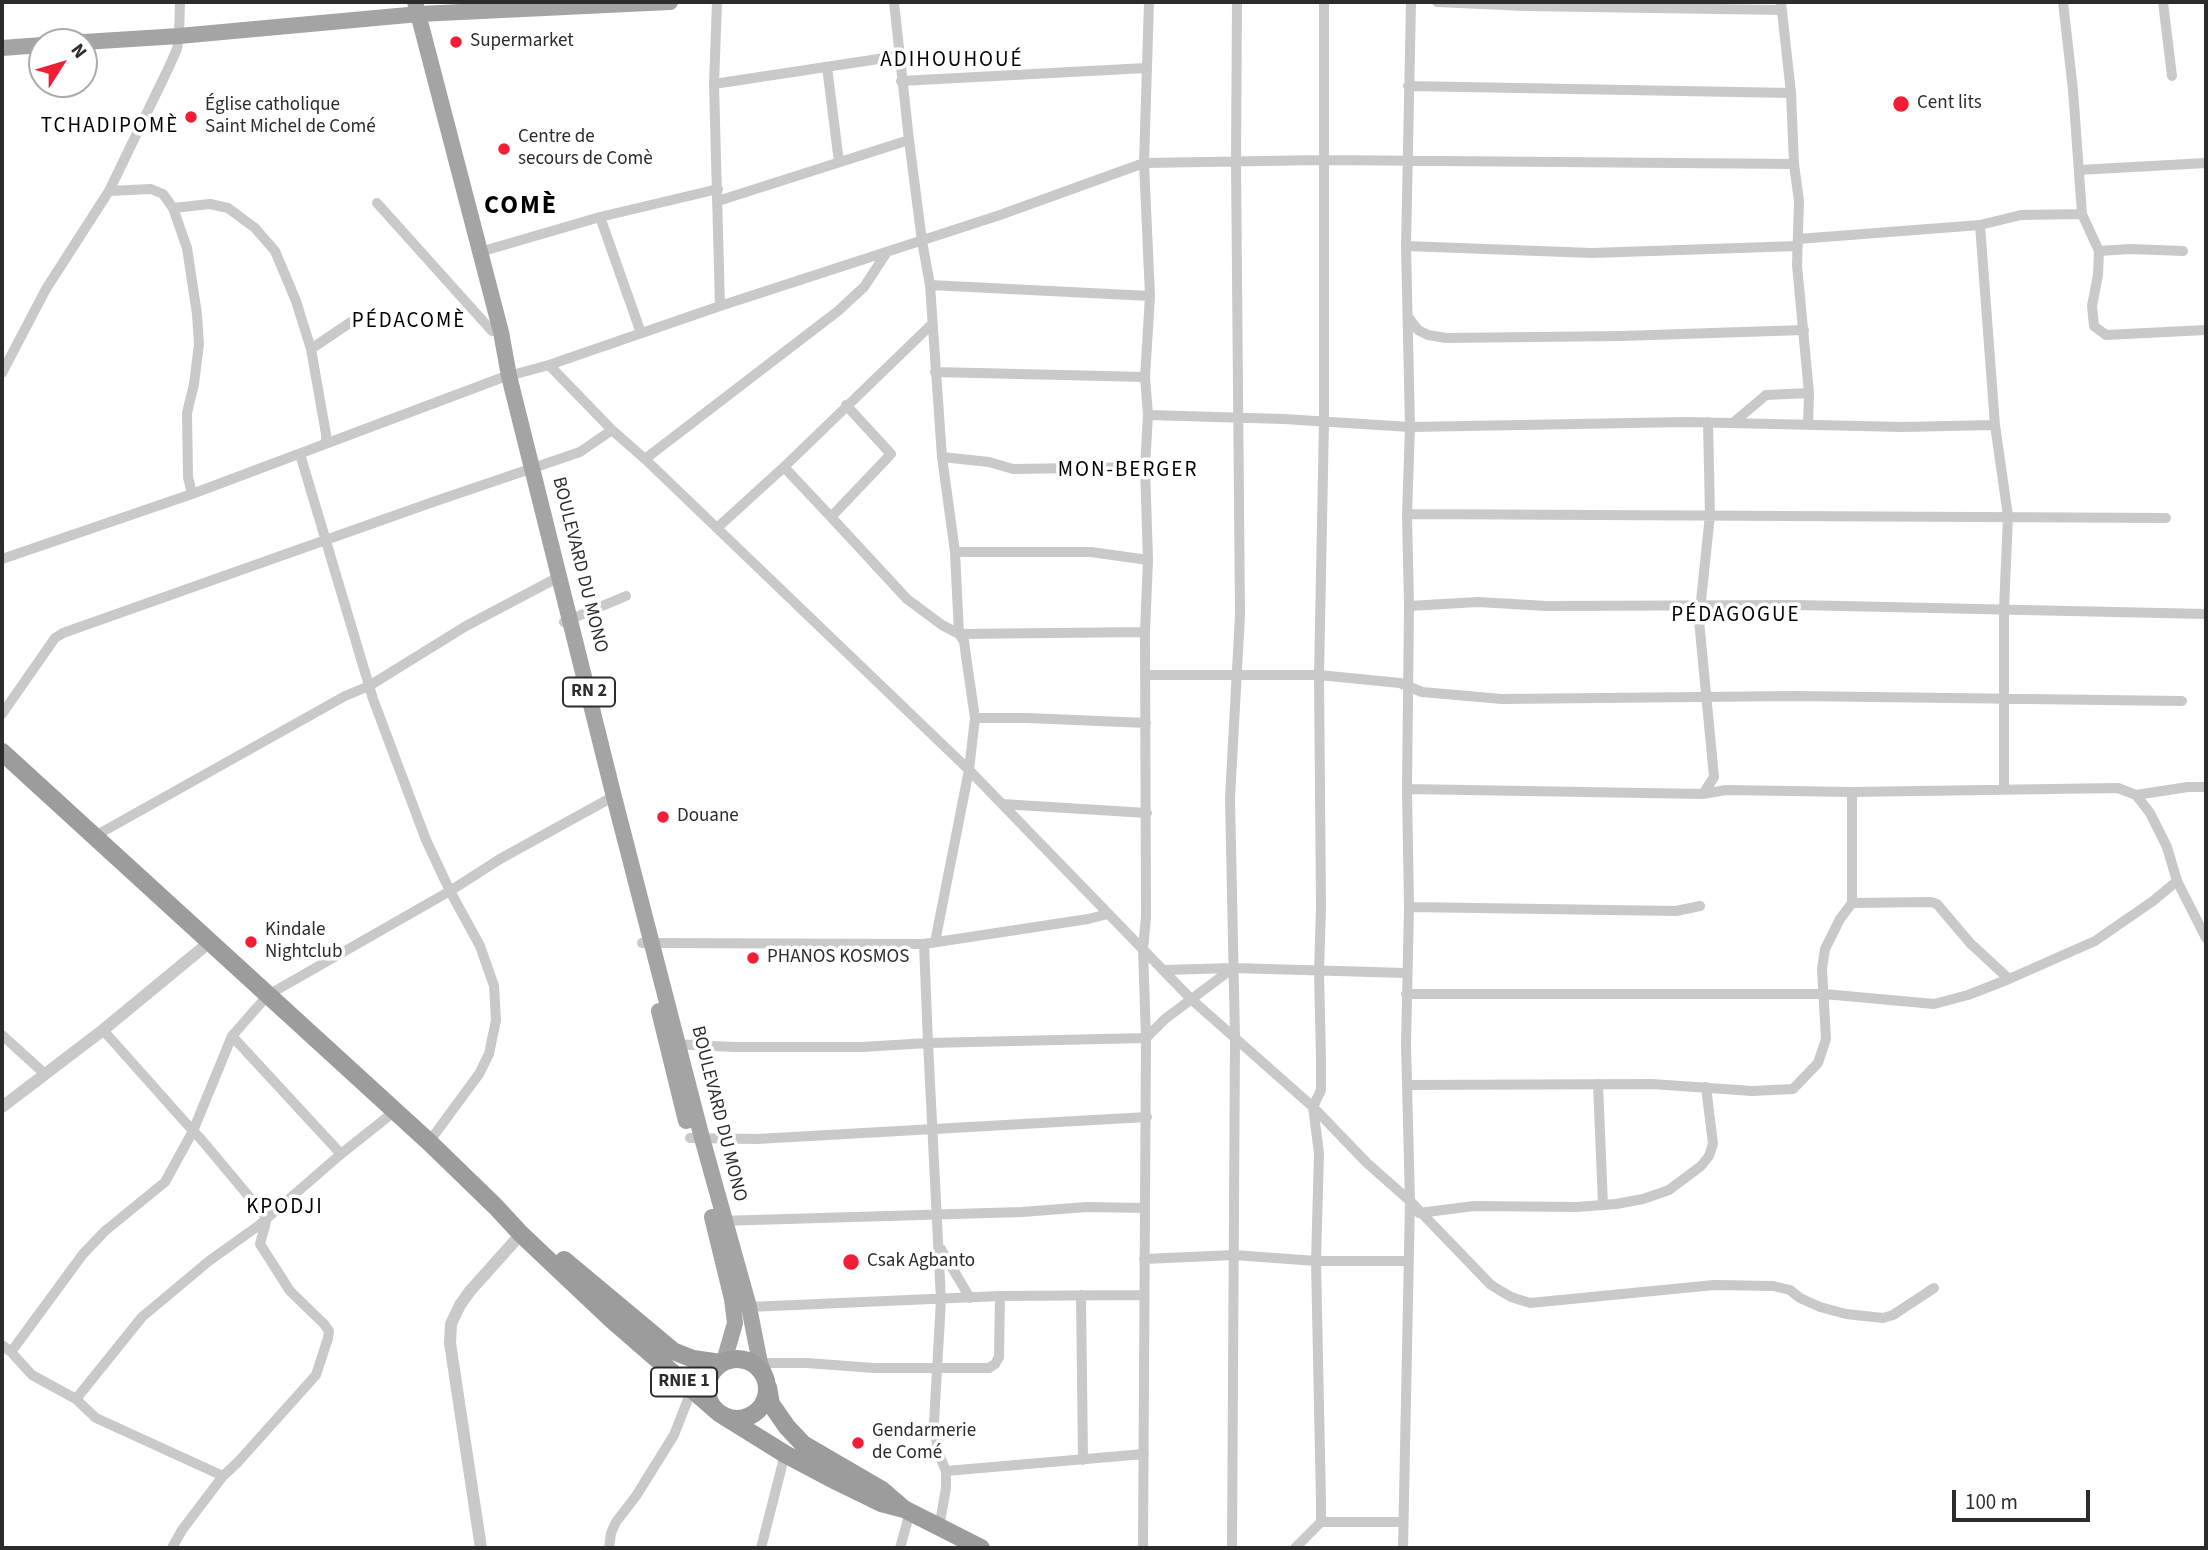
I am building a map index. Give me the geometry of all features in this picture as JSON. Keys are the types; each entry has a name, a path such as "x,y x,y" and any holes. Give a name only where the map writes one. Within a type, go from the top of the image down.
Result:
{"highway":[{"name":"RNIE 1","path":"2,752 429,1142 612,1320 719,1413 785,1454 881,1503 907,1510"},
{"name":"RNIE 1","path":"496,1207 537,1237 665,1346 693,1359 723,1362"},
{"path":"742,1358 751,1361 764,1373 768,1384 764,1404 752,1416 736,1419 719,1413 712,1406 707,1390 710,1374 723,1362 742,1358"},
{"name":"RNIE 1","path":"768,1384 771,1404 803,1444 882,1490 907,1510 982,1548"}],"main road":[{"path":"98,42 179,36 414,8 670,2"},
{"name":"BOULEVARD DU MONO","path":"414,8 480,252 505,377"},
{"name":"BOULEVARD DU MONO","path":"414,8 492,331 568,621 696,1138 719,1221 748,1307 760,1363 768,1384"},
{"path":"2,48 28,46"},
{"name":"BOULEVARD DU MONO","path":"529,468 553,580 568,621 607,800 647,943"},
{"name":"BOULEVARD DU MONO","path":"719,1221 735,1323 735,1331 723,1362"}],"street":[{"path":"2,373 46,289 109,191 177,49 180,2"},
{"path":"717,2 714,84 720,306"},
{"path":"894,2 901,81 930,285 942,457 955,552 959,634"},
{"path":"1143,1548 1144,1208 1147,1117 1143,949 1146,917 1148,560 1145,467 1148,415 1145,377 1150,296 1144,163 1149,2"},
{"path":"1232,1548 1235,1038 1230,798 1240,615 1237,2"},
{"path":"1321,1522 1316,1261 1320,1153 1313,1107 1321,1090 1319,675 1324,422 1324,2"},
{"path":"1403,1548 1410,1201 1406,972 1409,907 1407,514 1410,427 1406,246 1411,2"},
{"path":"1437,2 1525,6 1782,6 1799,201 1798,287 1809,393 1808,425"},
{"path":"2063,2 2074,90 2082,214 2099,251 2092,318 2094,326 2106,335 2206,330"},
{"path":"2163,2 2172,76"},
{"path":"714,84 898,56"},
{"path":"827,67 839,162"},
{"path":"901,81 1146,68"},
{"path":"1408,86 1791,93"},
{"path":"718,201 909,140"},
{"path":"2,559 192,494 505,377 549,365 922,241 1144,163 1323,160 1794,164"},
{"path":"2079,170 2206,163"},
{"path":"109,191 151,189 163,194 173,208 187,248 199,344 187,413 188,477 192,494"},
{"path":"480,252 600,217 718,189"},
{"path":"377,203 492,331"},
{"path":"173,208 221,205 235,212 259,232 275,251 296,301 311,349 326,444"},
{"path":"1406,246 1592,253 1798,243 1980,225 2021,215 2082,214"},
{"path":"600,217 640,333"},
{"path":"1980,225 1995,425 2008,516 2004,609 2004,790"},
{"path":"2099,251 2130,248 2183,250"},
{"path":"645,458 838,312 864,287 887,252"},
{"path":"930,285 1150,296"},
{"path":"1409,318 1418,330 1427,335 1446,338 1804,330"},
{"path":"311,349 351,323"},
{"path":"717,528 931,325"},
{"path":"549,365 612,430 645,458 969,770 1191,999 1313,1107 1367,1164 1410,1201 1491,1285 1511,1297 1530,1303 1714,1286 1773,1286 1790,1290 1820,1307 1846,1314 1883,1318 1893,1315 1934,1288"},
{"path":"935,372 1145,377"},
{"path":"1734,422 1766,395 1809,393"},
{"path":"831,517 891,454 846,405"},
{"path":"1148,415 1410,427 1708,422 1902,427 1995,425"},
{"path":"1703,794 1714,777 1700,645 1700,607 1710,514 1708,422"},
{"path":"2,714 58,635 580,452 612,430"},
{"path":"300,454 369,686 426,840 485,958 494,986 495,1036 486,1063 429,1142"},
{"path":"942,457 989,462 1013,470 1145,467"},
{"path":"784,467 907,599 959,634 964,641 967,656 975,718 969,770 929,943 928,1043 942,1300 934,1399 935,1438 946,1471 939,1528"},
{"path":"1407,514 2166,518"},
{"path":"955,552 1091,552 1148,560"},
{"path":"95,836 345,696 369,686 466,626 553,580"},
{"path":"568,621 626,596"},
{"path":"1409,606 1478,602 1547,606 1796,605 2206,614"},
{"path":"959,634 1146,632"},
{"path":"1146,675 1319,675 1409,685 1422,692 1502,699 1706,696 2182,701"},
{"path":"975,718 1146,723"},
{"path":"1714,777 1727,790"},
{"path":"1407,789 1703,794 1727,790 1852,792 2118,789 2136,795 2206,787"},
{"path":"1407,1085 1652,1084 1780,1091 1793,1089 1818,1063 1826,1039 1822,969 1825,949 1840,919 1852,903 1852,792"},
{"path":"2136,795 2150,813 2167,847 2176,881 2206,938"},
{"path":"223,1476 96,1418 76,1398 32,1375 6,1348 99,1237 165,1182 193,1131 233,1036 268,995 450,891 500,859 607,800"},
{"path":"1002,804 1147,813"},
{"path":"1406,993 1824,994 1934,1004 1968,995 2009,979 2095,941 2153,901 2176,881"},
{"path":"1852,903 1937,904 1970,943 2009,979"},
{"path":"1409,907 1676,911 1700,906"},
{"path":"647,943 929,943 1108,914"},
{"path":"2,1107 103,1030 211,941"},
{"path":"673,1044 862,1047 1146,1038 1191,999 1233,968"},
{"path":"1165,970 1233,968 1406,972"},
{"path":"103,1030 267,1219"},
{"path":"2,1035 45,1074"},
{"path":"233,1036 341,1154"},
{"path":"1598,1084 1603,1205"},
{"path":"1419,1213 1474,1206 1603,1205 1656,1195 1675,1186 1701,1166 1709,1156 1713,1144 1706,1087"},
{"path":"76,1398 142,1317 209,1261 267,1219 395,1111"},
{"path":"696,1138 757,1139 1147,1117"},
{"path":"719,1221 1022,1212 1087,1207 1144,1208"},
{"path":"172,1548 182,1530 223,1476 316,1375 328,1338 329,1331 324,1324 289,1291 260,1244 267,1219"},
{"path":"481,1548 450,1343 451,1324 470,1291 521,1234"},
{"path":"940,1248 970,1298"},
{"path":"1144,1259 1234,1255 1316,1261 1409,1261"},
{"path":"1081,1295 1083,1460"},
{"path":"748,1307 1000,1296 1144,1295"},
{"path":"760,1363 937,1370 989,1368 999,1357 1000,1296"},
{"path":"609,1548 616,1522 642,1487 674,1435 692,1389"},
{"path":"761,1548 785,1454"},
{"path":"946,1471 1144,1454"},
{"path":"900,1548 907,1510"},
{"path":"1295,1548 1321,1522 1403,1522"}],"place":[{"name":"Supermarket","path":"456,42"},
{"name":"Cent lits","path":"1901,104"},
{"name":"Église catholique Saint Michel de Comé","path":"191,117"},
{"name":"Centre de secours de Comè","path":"504,149"},
{"name":"Douane","path":"663,817"},
{"name":"Kindale Nightclub","path":"251,942"},
{"name":"PHANOS KOSMOS","path":"753,958"},
{"name":"Csak Agbanto","path":"851,1262"},
{"name":"Gendarmerie de Comé","path":"858,1443"}],"district":[{"name":"ADIHOUHOUÉ","path":"952,61"},
{"name":"TCHADIPOMÈ","path":"110,127"},
{"name":"COMÈ","path":"521,207"},
{"name":"PÉDACOMÈ","path":"409,322"},
{"name":"MON-BERGER","path":"1128,471"},
{"name":"PÉDAGOGUE","path":"1736,616"},
{"name":"KPODJI","path":"285,1208"}]}
